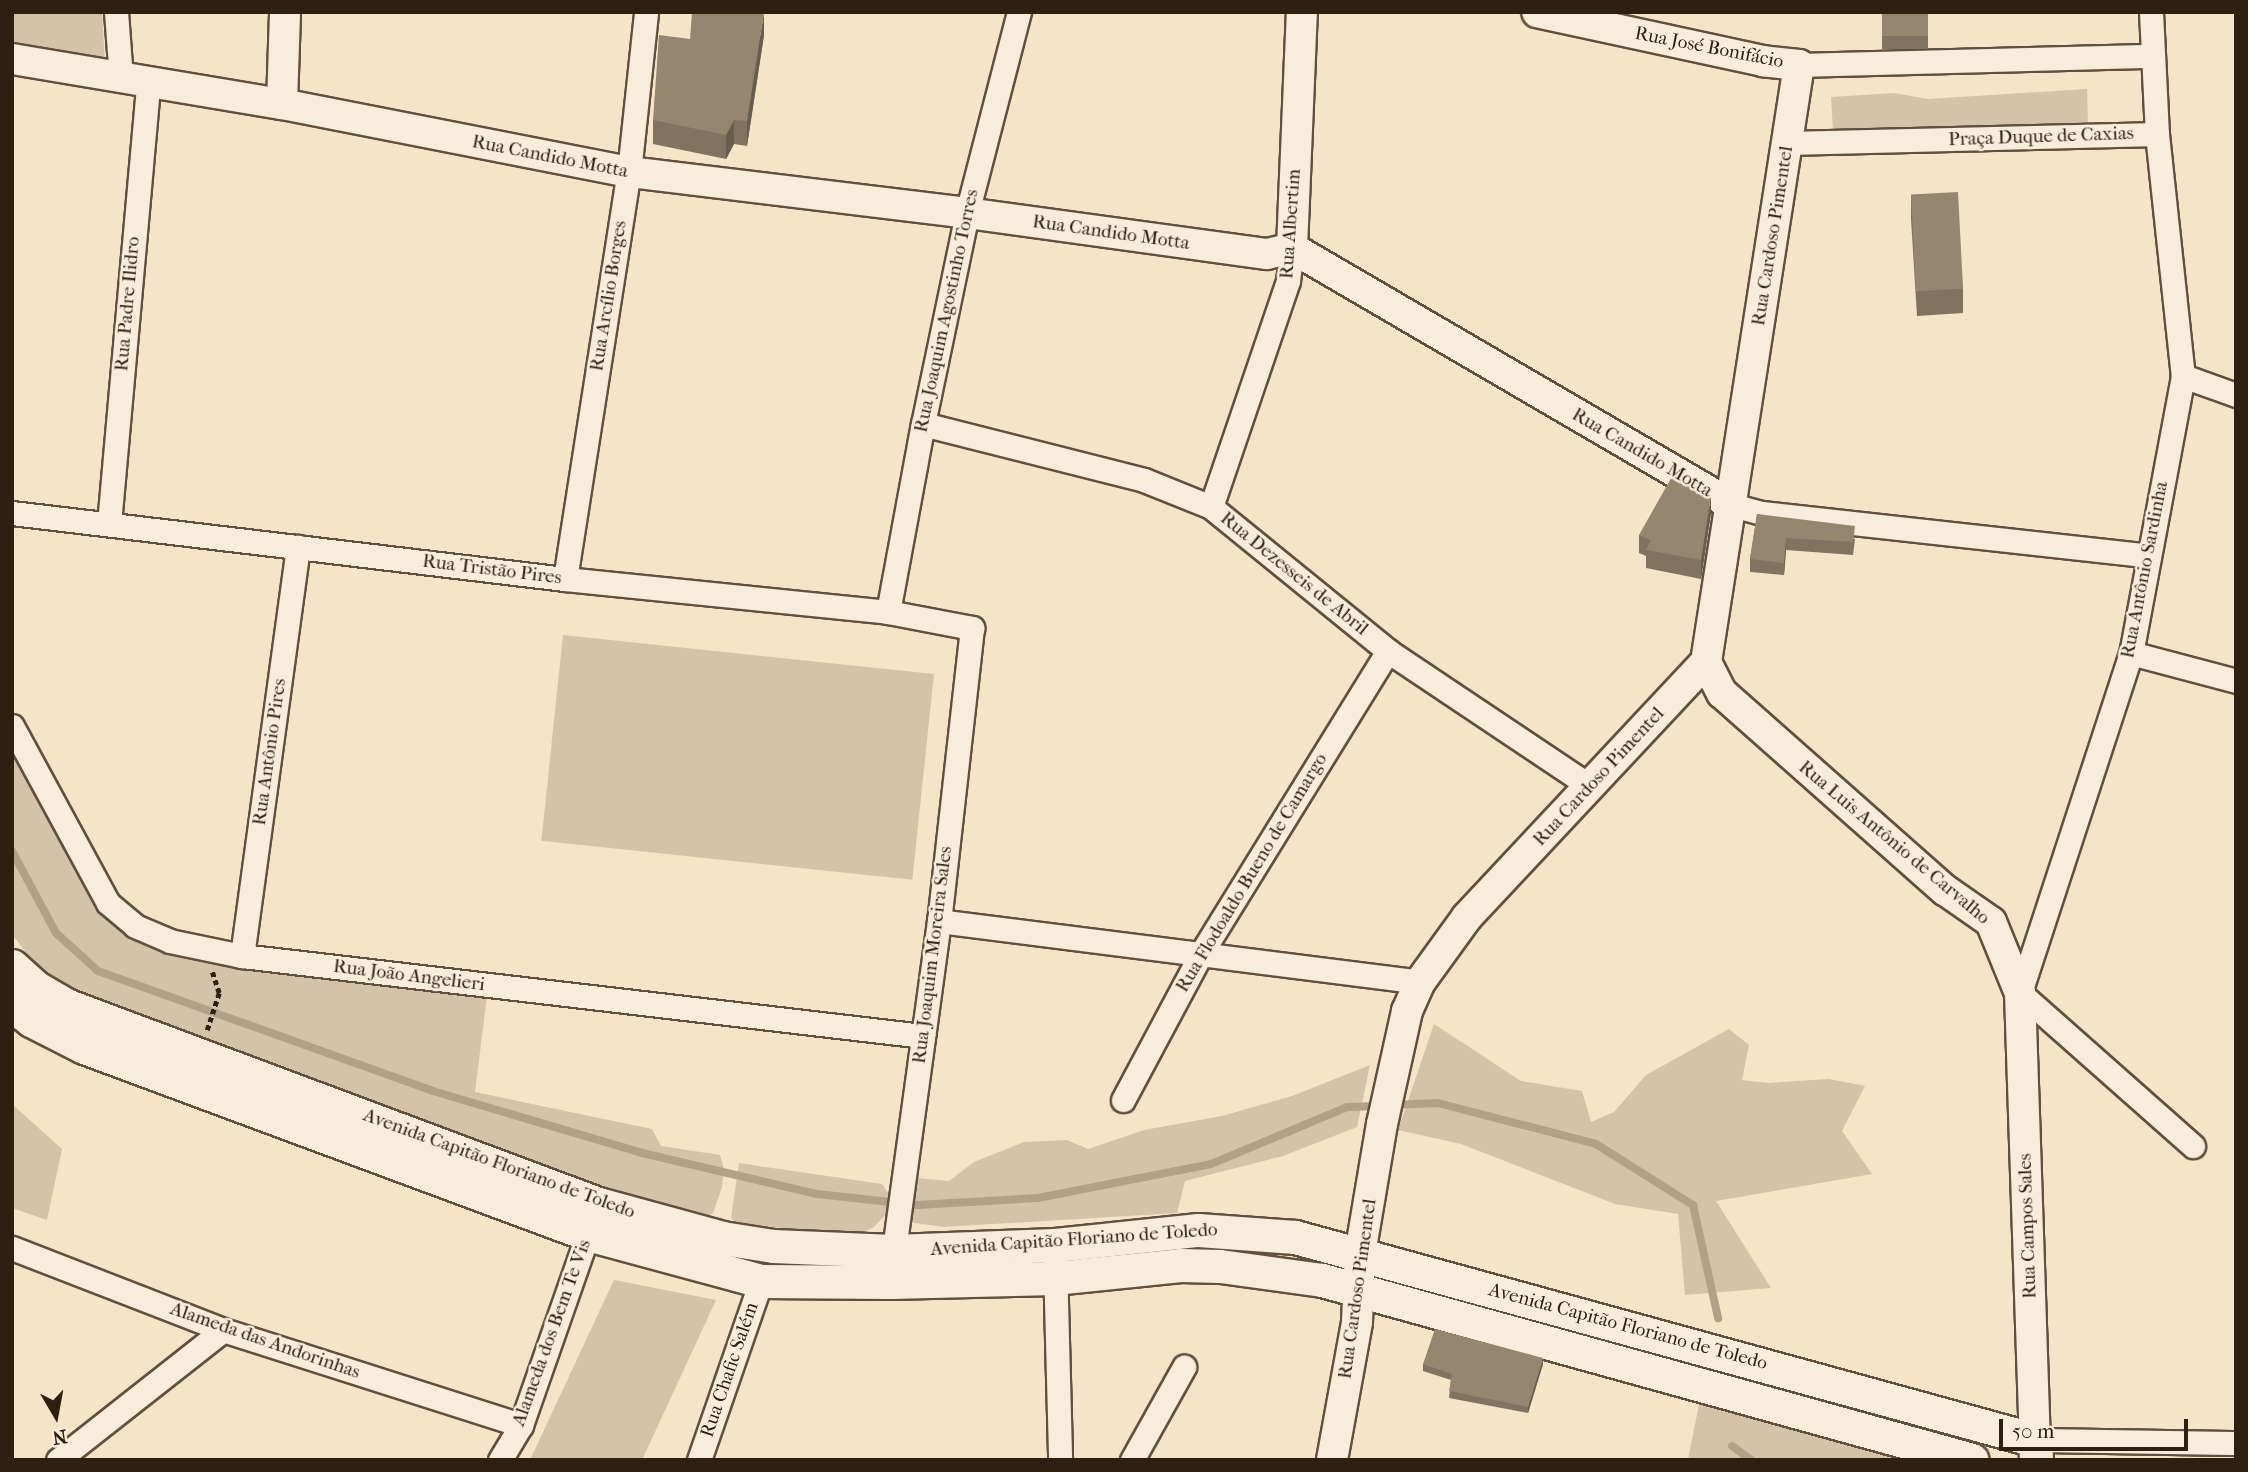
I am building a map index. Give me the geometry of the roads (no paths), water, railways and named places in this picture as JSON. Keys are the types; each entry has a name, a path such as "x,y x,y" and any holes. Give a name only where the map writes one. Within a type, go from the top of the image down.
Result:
{"main road":[{"name":"Avenida Capitão Floriano de Toledo","path":"12,966 35,987 68,1006 593,1219 773,1246 894,1252 1055,1245 1198,1230 1295,1237 1754,1362 2036,1450"},
{"name":"Avenida Capitão Floriano de Toledo","path":"12,1005 30,1020 84,1047 593,1219 761,1281 894,1252 1055,1278 1180,1265 1220,1266 1322,1280 1972,1460"},
{"path":"1579,1351 1592,1317"}],"street":[{"name":"Rua Padre Ilidro","path":"109,524 134,81 116,12"},
{"path":"282,104 285,12"},
{"name":"Rua Arcílio Borges","path":"565,579 629,172 646,12"},
{"name":"Rua Joaquim Agostinho Torres","path":"888,612 923,424 967,213 1019,12"},
{"name":"Rua Albertim","path":"1211,507 1288,281 1292,248 1302,12"},
{"name":"Praça Duque de Caxias","path":"1788,143 2157,134 2151,12"},
{"name":"Rua José Bonifácio","path":"1553,14 1597,19 1763,61 1799,65"},
{"path":"1799,65 2152,56"},
{"name":"Rua Candido Motta","path":"12,59 282,104 629,172 967,213 1267,254 1292,248 1732,505 1762,513 2150,556"},
{"name":"Rua Cardoso Pimentel","path":"1332,1460 1360,1291 1360,1254 1382,1124 1407,1012 1420,982 1466,917 1706,662 1799,65"},
{"name":"Rua Antônio Sardinha","path":"2020,993 2131,653 2183,376 2157,134"},
{"path":"2183,376 2236,395"},
{"name":"Rua Dezesseis de Abril","path":"923,424 1144,480 1211,507 1388,651 1591,787"},
{"name":"Rua Tristão Pires","path":"12,513 565,579 888,612 972,628"},
{"name":"Rua Antônio Pires","path":"242,956 298,547"},
{"name":"Rua Joaquim Moreira Sales","path":"894,1252 939,921 972,628"},
{"name":"Rua Flodoaldo Bueno de Camargo","path":"1123,1100 1202,952 1388,651"},
{"path":"2131,653 2236,681"},
{"name":"Rua Luis Antônio de Carvalho","path":"1706,662 1722,693 1945,890 1991,922 2020,993 2193,1146"},
{"name":"Rua João Angelieri","path":"12,726 108,903 135,926 170,941 242,956 923,1036"},
{"path":"939,921 1202,952 1420,982"},
{"name":"Rua Campos Sales","path":"2020,993 2036,1450"},
{"name":"Alameda dos Bem Te Vis","path":"500,1460 521,1425 593,1219"},
{"path":"1055,1245 1060,1460"},
{"name":"Alameda das Andorinhas","path":"12,1248 223,1330 521,1425"},
{"name":"Rua Chafic Salém","path":"699,1460 761,1281"},
{"path":"58,1460 223,1330"},
{"path":"1132,1460 1184,1367"},
{"path":"2036,1450 2236,1443"}],"waterway":[{"path":"12,851 56,933 98,971 433,1091 642,1153 817,1194 917,1205 1038,1198 1211,1164 1347,1107 1379,1106"},
{"path":"1392,1105 1438,1103 1596,1144 1693,1205 1718,1318"},
{"path":"1732,1446 1751,1460"}]}
